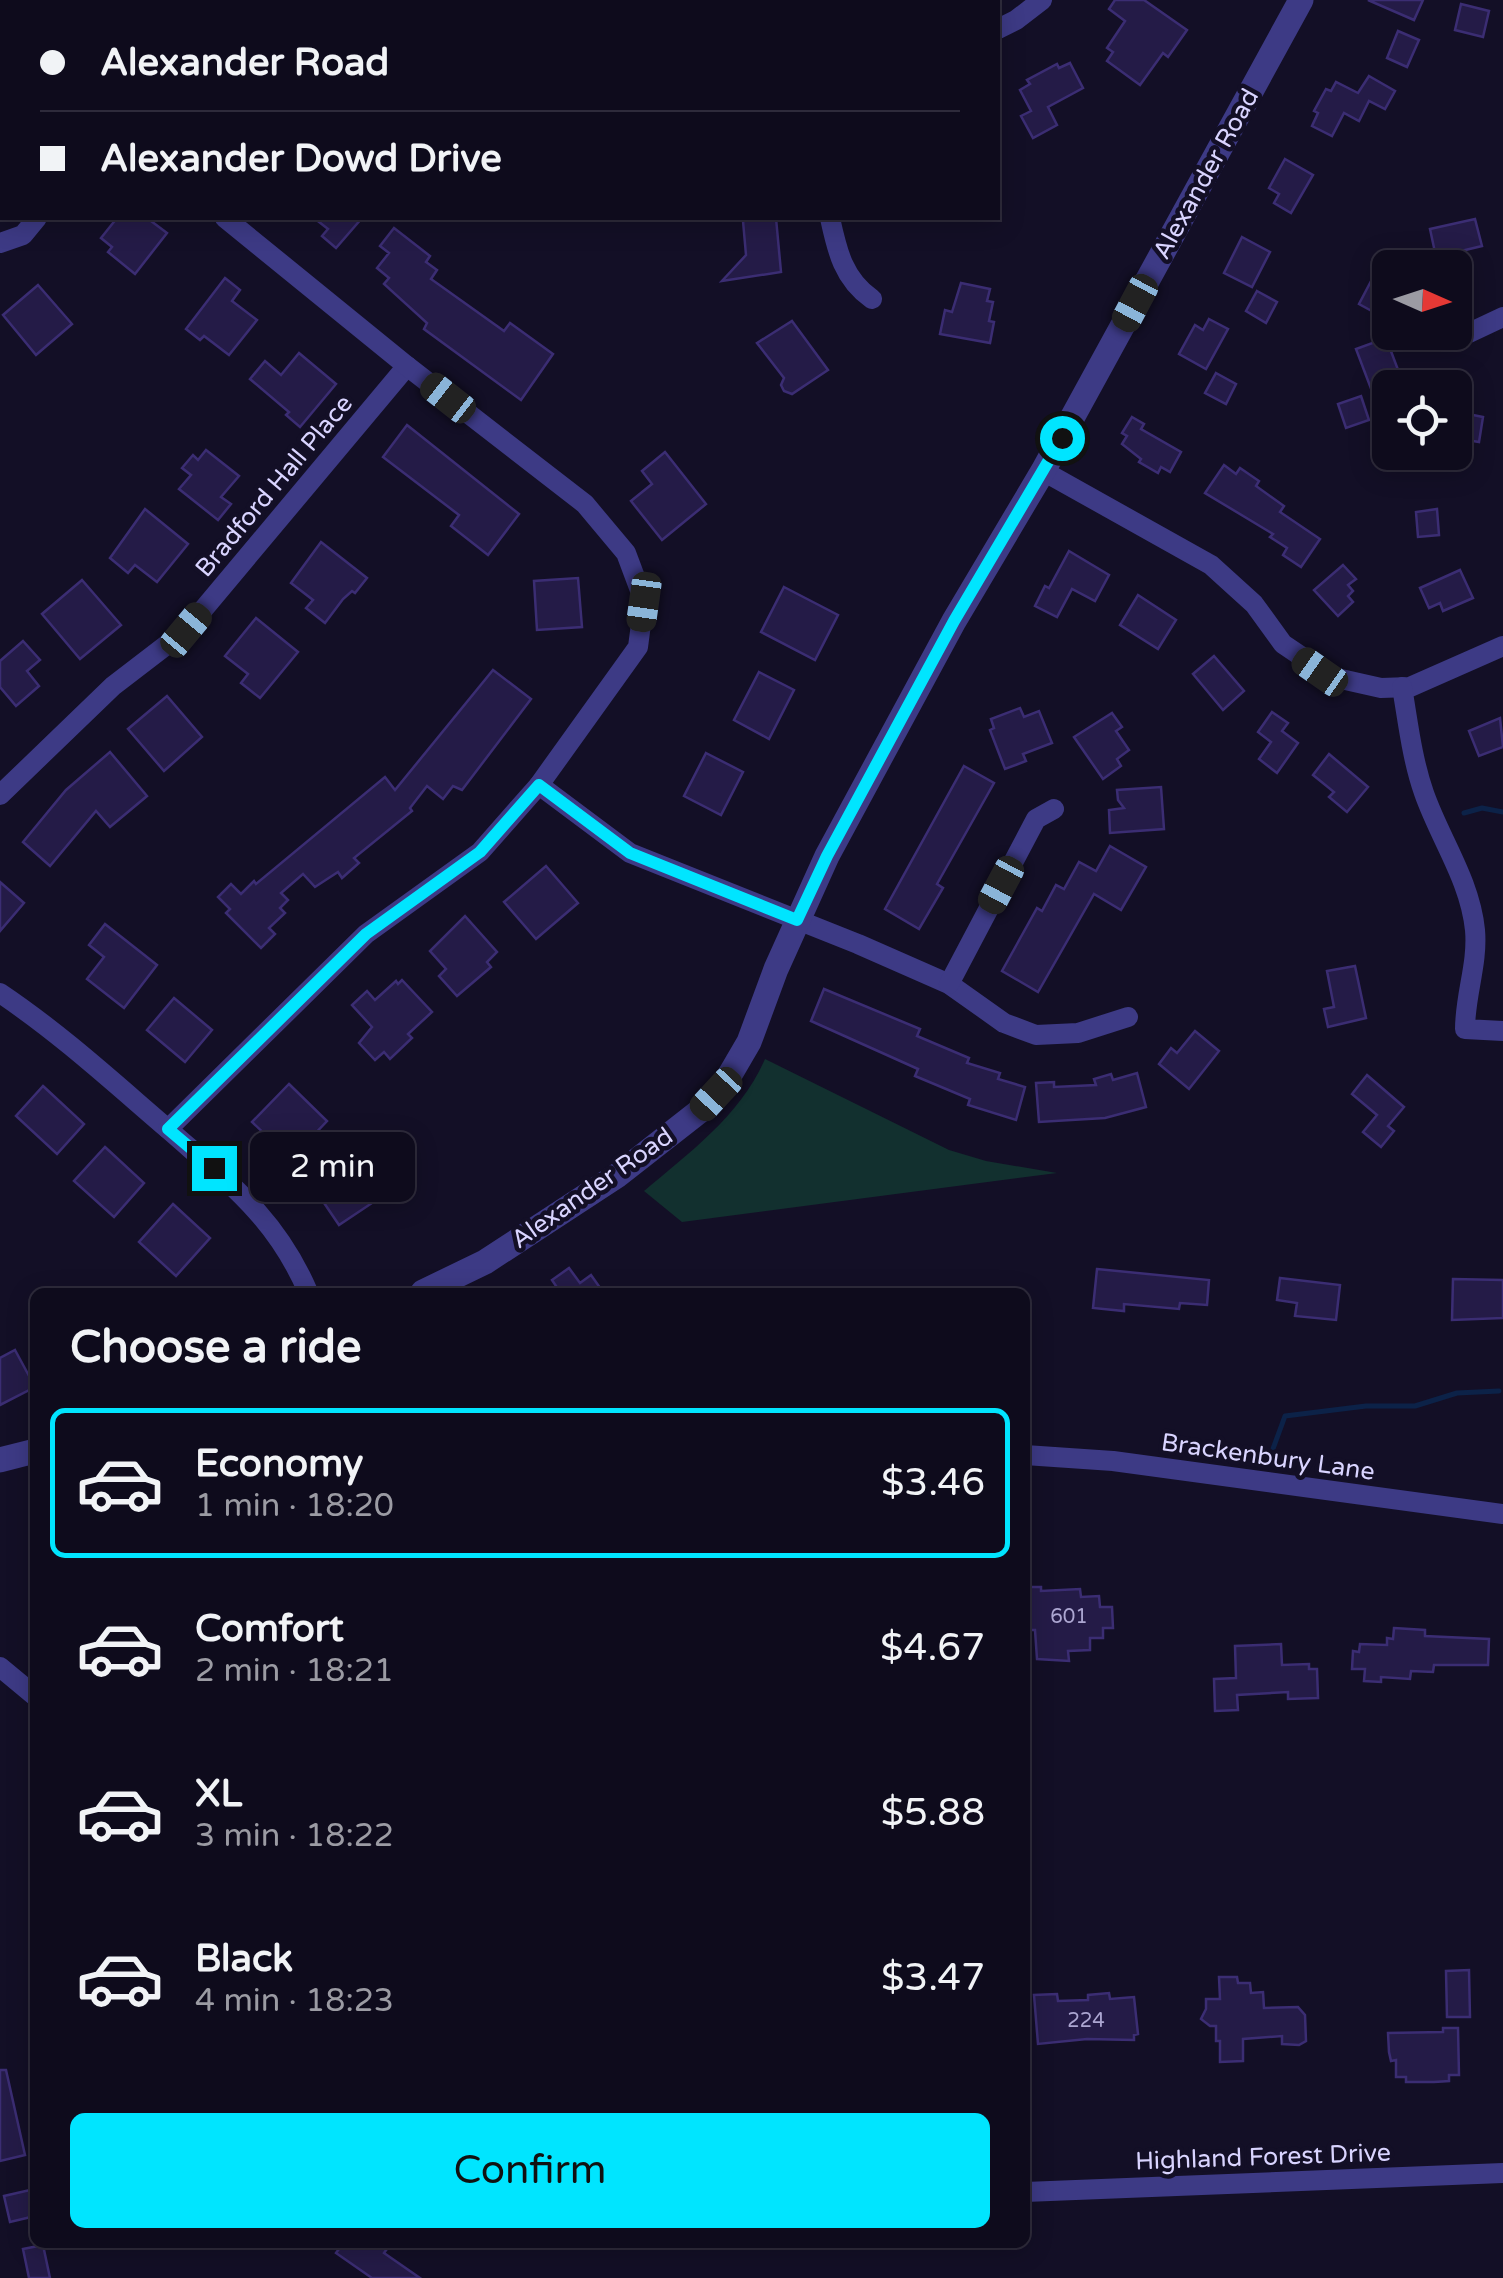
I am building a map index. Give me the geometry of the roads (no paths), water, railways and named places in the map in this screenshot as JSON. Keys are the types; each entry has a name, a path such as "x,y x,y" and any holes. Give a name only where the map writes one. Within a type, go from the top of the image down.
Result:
{"street":[{"path":"1000,28 1042,0"},
{"name":"Alexander Road","path":"431,1288 485,1262 602,1186 701,1110 728,1078 749,1042 827,856 1301,0"},
{"path":"0,243 24,234 35,220"},
{"path":"168,1129 366,934 480,852 539,785 638,647 644,602 626,553 585,504 227,220"},
{"path":"831,220 844,270 872,298"},
{"path":"1472,332 1503,317"},
{"name":"Bradford Hall Place","path":"0,795 113,686 186,630 407,366"},
{"path":"1043,471 1210,565 1254,604 1284,644 1320,672 1349,683 1402,687 1424,682 1503,646"},
{"path":"1402,687 1423,791 1462,878 1472,911 1476,954 1465,1029 1503,1031"},
{"path":"539,785 630,853 948,984 1004,1024 1036,1035 1078,1033 1128,1017"},
{"path":"948,984 1036,819 1054,809"},
{"path":"0,993 84,1054 238,1188 292,1255 306,1288"},
{"path":"0,1460 30,1452"},
{"name":"Brackenbury Lane","path":"1030,1455 1113,1461 1503,1514"},
{"path":"0,1667 30,1692"},
{"name":"Highland Forest Drive","path":"1030,2192 1503,2174"}],"waterway":[{"path":"1464,813 1482,808 1503,812"},
{"path":"1270,1457 1285,1416 1366,1406 1415,1406 1457,1393 1499,1391"}]}
